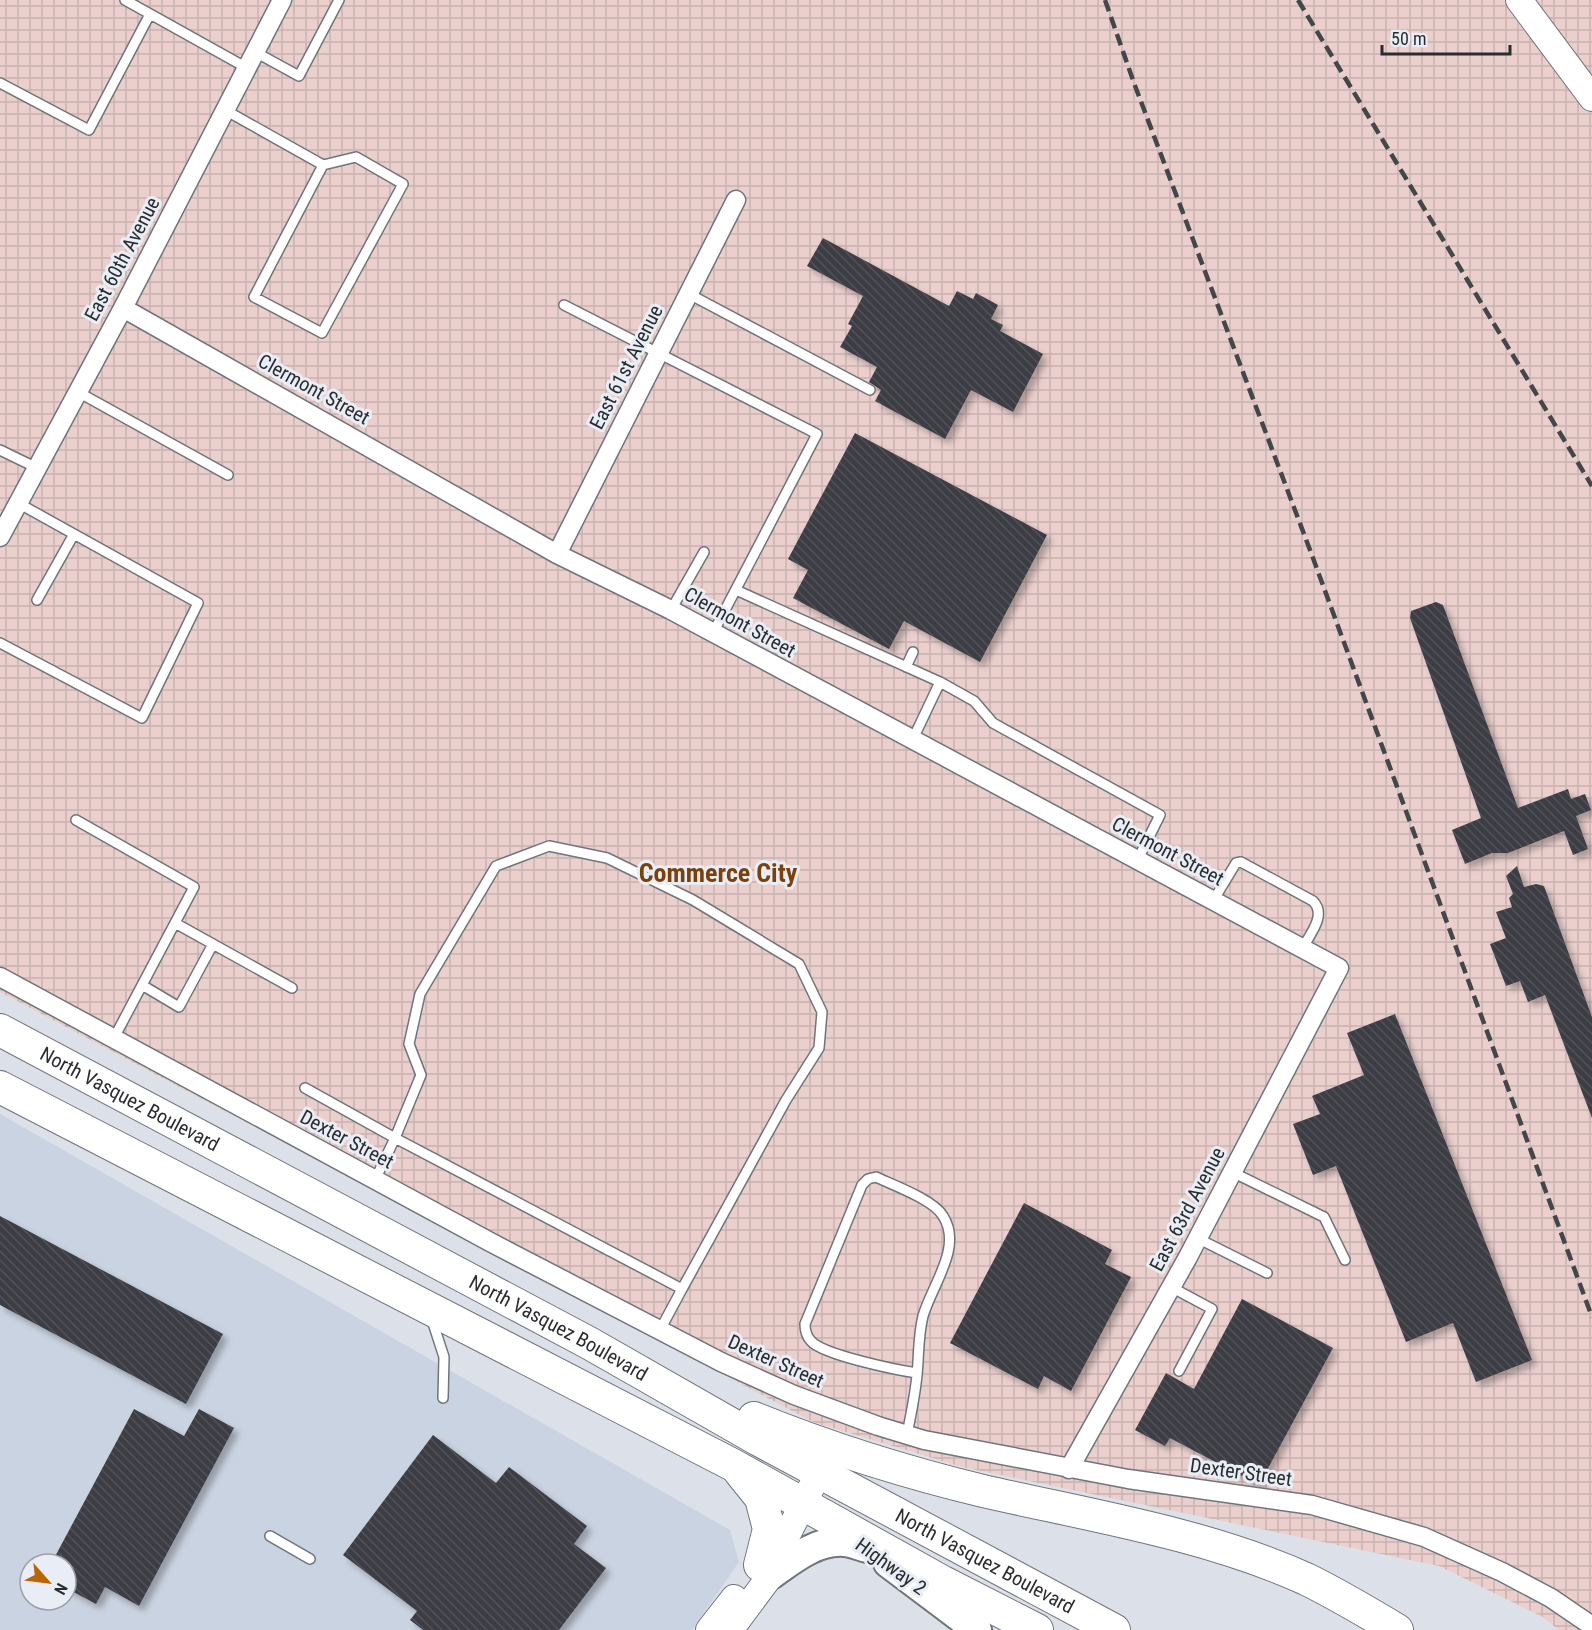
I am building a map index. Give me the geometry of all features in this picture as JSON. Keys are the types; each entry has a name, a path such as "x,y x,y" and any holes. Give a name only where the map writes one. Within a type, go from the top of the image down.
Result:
{"highway":[{"name":"North Vasquez Boulevard","path":"0,1030 589,1343 759,1440 1114,1630"},
{"name":"North Vasquez Boulevard","path":"0,1087 733,1465 808,1494 943,1582 1037,1630"},
{"path":"589,1343 727,1407 829,1447 941,1480 1160,1531 1261,1562 1305,1579 1348,1600 1396,1630"},
{"path":"733,1465 761,1498 769,1529 770,1564"}],"main road":[{"name":"Highway 2","path":"808,1494 867,1548 977,1630"},
{"path":"770,1564 825,1544 843,1542 867,1548"}],"street":[{"name":"East 60th Avenue","path":"0,537 123,308 282,0"},
{"path":"1519,0 1592,98"},
{"name":"East 61st Avenue","path":"557,554 736,200"},
{"name":"Clermont Street","path":"123,308 557,554 671,610 1339,969"},
{"name":"East 63rd Avenue","path":"1069,1468 1171,1287 1339,969"},
{"name":"Dexter Street","path":"0,977 375,1180 721,1362 794,1395 906,1434 1128,1479 1312,1505 1424,1537 1551,1598 1592,1626"},
{"path":"730,1630 770,1564 808,1494"},
{"path":"709,1630 770,1564"}],"lane":[{"path":"125,0 247,68"},
{"path":"255,52 299,76 339,0"},
{"path":"0,83 89,130 150,14"},
{"path":"225,110 323,165 356,157 403,184 322,333 254,297 323,165"},
{"path":"688,294 870,390"},
{"path":"564,304 817,434 713,633"},
{"path":"78,392 228,475"},
{"path":"0,450 37,468"},
{"path":"0,644 142,718 198,603 18,503"},
{"path":"37,600 74,534"},
{"path":"671,610 704,552"},
{"path":"736,590 940,682 974,701 993,723 1160,815 1137,861"},
{"path":"906,667 913,652"},
{"path":"912,741 940,682"},
{"path":"76,820 194,887 114,1038"},
{"path":"375,1180 421,1076 409,1044 420,994 496,866 549,846 607,858 693,900 799,964 822,1012 819,1048 786,1100 660,1330"},
{"path":"1213,901 1236,863 1241,862 1313,901 1318,906 1320,915 1302,949"},
{"path":"175,923 292,988"},
{"path":"142,985 178,1007 213,944"},
{"path":"305,1088 682,1289"},
{"path":"1232,1172 1324,1217 1345,1260"},
{"path":"906,1434 913,1408 917,1373 917,1350 924,1315 950,1245 949,1229 942,1213 930,1204 876,1177 868,1179 862,1185 804,1324 811,1342 821,1348 869,1364 917,1373"},
{"path":"1197,1238 1267,1273"},
{"path":"1171,1287 1212,1309 1179,1371"},
{"path":"427,1307 444,1357 443,1398"},
{"path":"270,1536 310,1559"}],"shaded area":[{"path":"0,0 1592,0 1592,1630 1559,1630 1541,1616 1439,1566 962,1467 813,1422 0,992"},
{"path":"0,1114 730,1530 739,1562 692,1630 0,1630"}],"building":[{"path":"823,238 949,306 957,291 973,299 976,293 998,305 991,319 1003,325 1000,331 1043,354 1013,412 971,390 945,439 875,401 881,390 869,382 877,367 840,347 852,326 848,324 863,296 807,266"},
{"path":"855,433 1047,535 980,662 904,621 889,649 793,598 808,570 788,559"},
{"path":"1436,602 1443,605 1518,808 1568,789 1571,799 1585,794 1591,810 1576,816 1588,849 1573,855 1564,831 1508,853 1492,853 1465,864 1452,830 1481,818 1410,618 1411,611"},
{"path":"1517,866 1524,887 1536,884 1544,886 1592,1017 1592,1118 1545,995 1528,1002 1520,981 1506,986 1490,944 1506,938 1496,912 1512,907 1509,898 1513,894 1506,876"},
{"path":"1395,1014 1532,1360 1476,1382 1453,1323 1406,1342 1336,1166 1313,1175 1293,1124 1320,1114 1312,1096 1364,1075 1347,1033"},
{"path":"1024,1203 1112,1250 1105,1264 1131,1277 1071,1391 1044,1376 1038,1389 950,1343"},
{"path":"0,1216 223,1334 186,1404 0,1305"},
{"path":"1242,1299 1333,1348 1259,1485 1170,1438 1165,1446 1135,1430 1166,1373 1194,1389"},
{"path":"134,1409 184,1436 199,1409 234,1428 139,1606 105,1587 96,1604 78,1594 78,1552 57,1552"},
{"path":"433,1435 496,1483 509,1467 587,1526 574,1544 606,1568 559,1630 423,1630 410,1620 417,1611 343,1555"}],"railway":[{"path":"1105,0 1592,1317"},
{"path":"1298,0 1592,486"}],"district":[{"name":"Commerce City","path":"718,873"}]}
